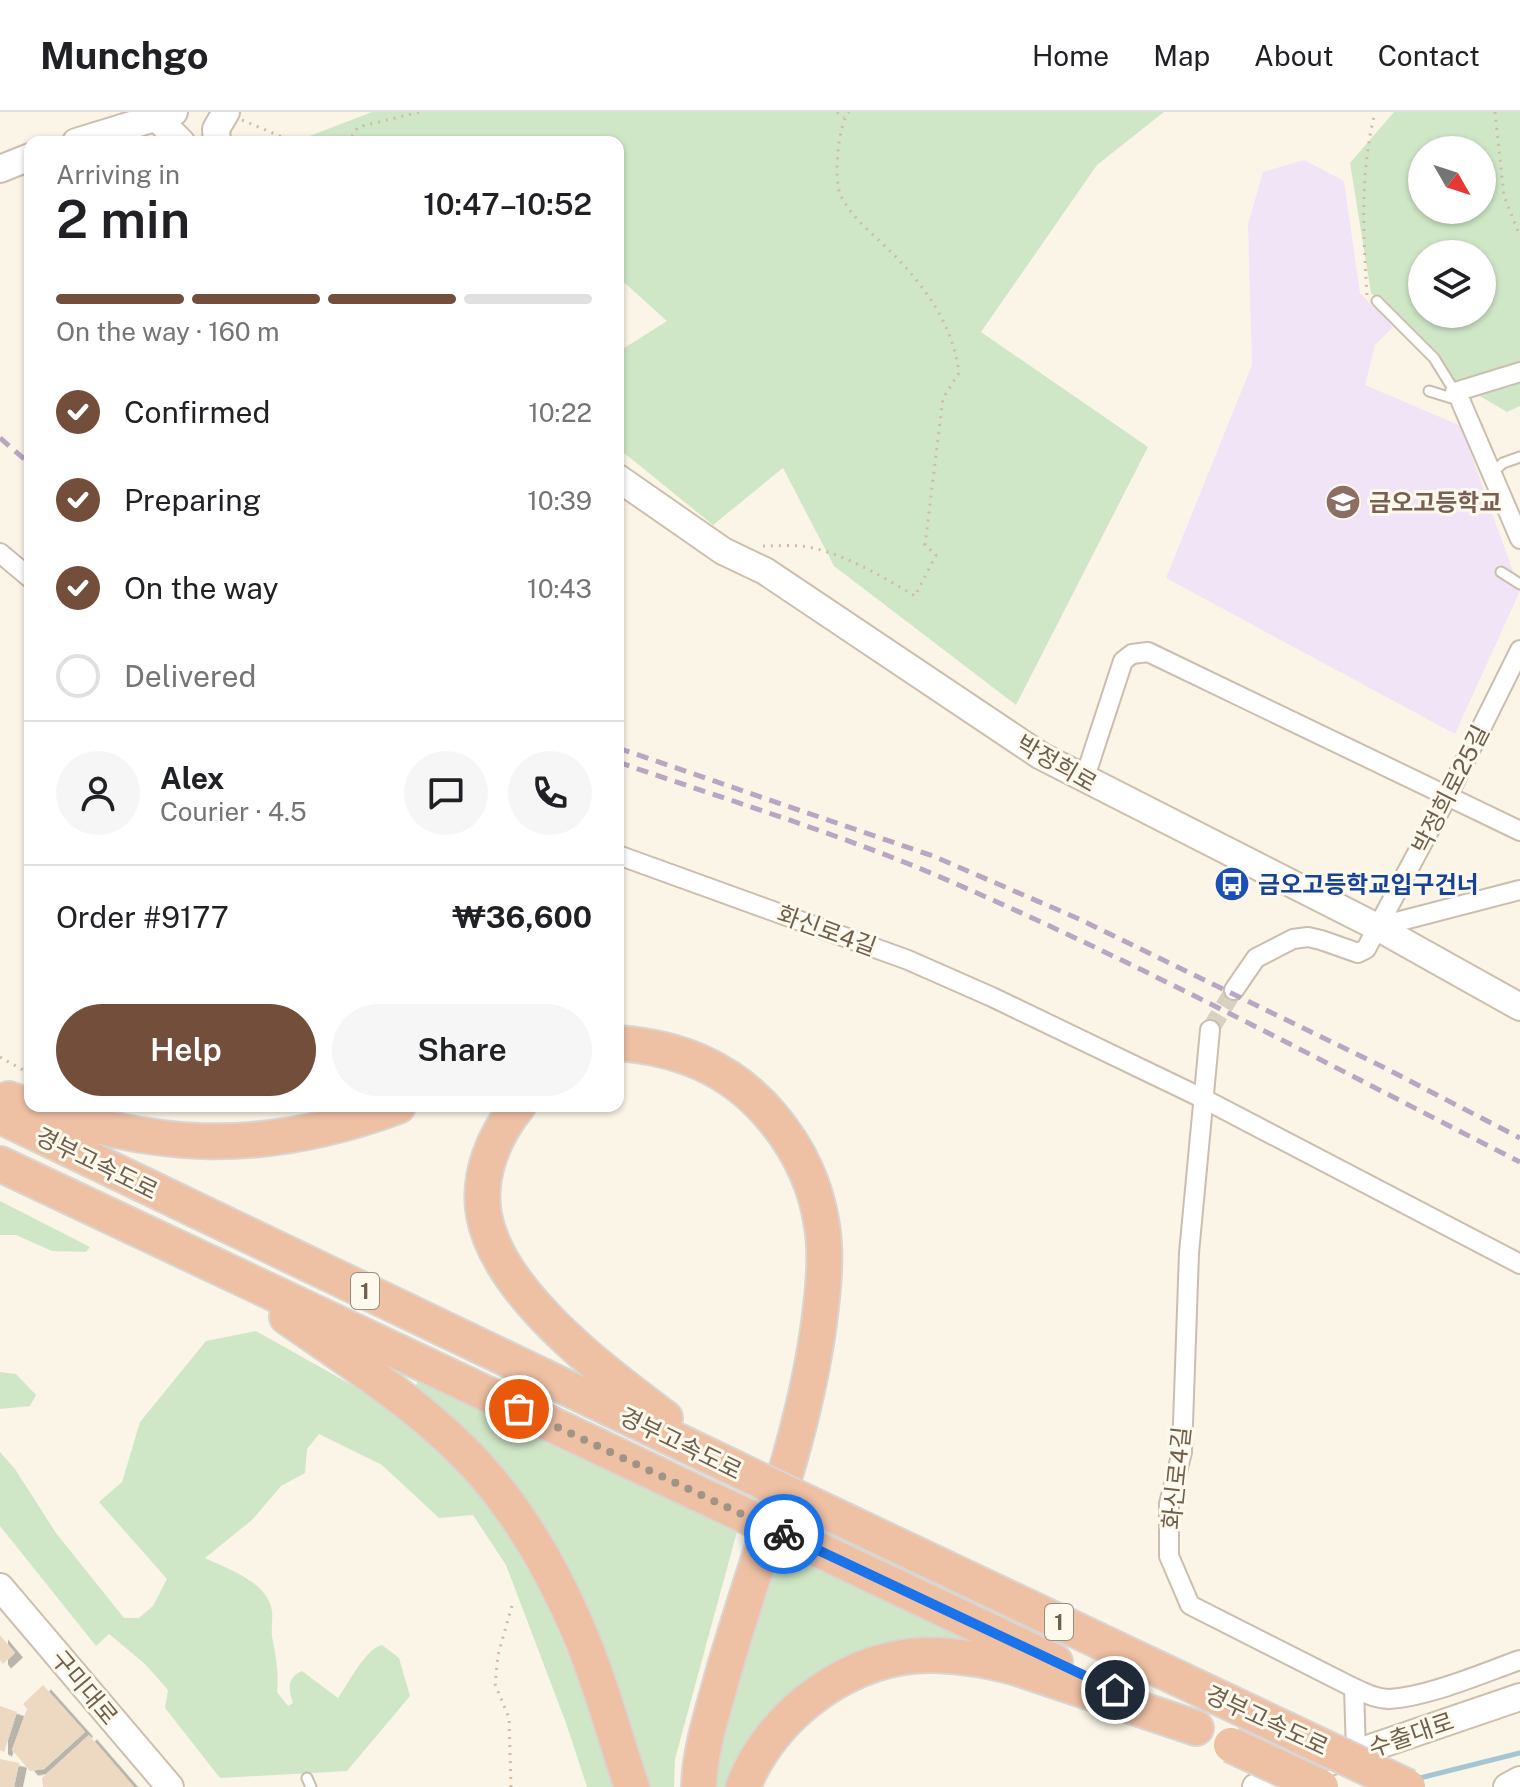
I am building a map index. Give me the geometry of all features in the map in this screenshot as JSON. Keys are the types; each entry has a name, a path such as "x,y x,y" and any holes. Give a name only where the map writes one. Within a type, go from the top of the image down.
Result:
{"highway":[{"path":"624,1044 672,1050 726,1076 748,1092 784,1131 798,1154 817,1203 822,1228 821,1302 815,1354 793,1445 707,1732 699,1787"},
{"path":"624,1060 654,1063 687,1074 733,1101 757,1124 782,1162 797,1197 805,1236 804,1292 798,1351 781,1423 707,1673 691,1735 683,1787"},
{"path":"0,1096 24,1105"},
{"path":"43,1112 113,1131 214,1142 267,1140 303,1134 338,1127 381,1112"},
{"path":"514,1112 496,1139 483,1196 489,1230 513,1276 529,1298 608,1375 730,1466"},
{"name":"경부고속도로","path":"0,1116 1408,1787"},
{"name":"경부고속도로","path":"0,1164 1321,1787"},
{"path":"208,1262 367,1373 422,1416 485,1475 530,1537 568,1608 594,1667 632,1787"},
{"path":"743,1787 762,1749 813,1695 858,1671 921,1656 969,1658 1014,1667 1196,1728"}],"street":[{"path":"93,136 159,113 176,136"},
{"path":"217,136 216,129 233,115"},
{"path":"0,169 24,160"},
{"path":"1520,372 1458,397 1520,539"},
{"name":"박정희로","path":"624,482 723,551 765,571 1041,756 1377,927 1520,1007"},
{"path":"0,553 24,573"},
{"name":"박정희로25길","path":"1377,927 1447,797 1520,650"},
{"path":"1084,780 1123,661 1132,654 1148,652 1520,831"},
{"name":"화신로4길","path":"624,857 908,960 992,997 1204,1099 1520,1264"},
{"path":"1234,990 1256,958 1293,939 1308,937 1358,953 1366,949 1377,927 1520,890"},
{"name":"화신로4길","path":"1210,1030 1189,1253 1182,1452 1169,1504 1169,1556 1190,1605 1354,1688 1387,1699 1408,1696 1520,1660"},
{"name":"구미대로","path":"0,1587 170,1787"},
{"path":"1354,1688 1356,1753"},
{"name":"수출대로","path":"1256,1787 1520,1697"},
{"path":"1507,1787 1520,1782"}],"lane":[{"path":"1377,301 1434,358 1458,397"},
{"path":"1429,391 1458,397"},
{"path":"1492,473 1503,463 1520,457"},
{"path":"1501,572 1520,584"}],"path":[{"path":"352,136 358,127 420,112"},
{"path":"837,112 844,117"},
{"path":"723,551 791,545 814,548 876,573 915,596 936,555 925,545 943,398 959,373 956,349 945,320 907,267 858,220 839,194 837,177 844,117 849,112"},
{"path":"1375,112 1364,179 1363,233 1368,300 1377,301"},
{"path":"1495,112 1504,196 1520,236"},
{"path":"233,115 278,136"},
{"path":"0,1057 24,1071"},
{"path":"511,1787 509,1718 495,1684 498,1655 513,1602"}],"shaded area":[{"name":"금오고등학교","path":"1304,160 1344,181 1360,293 1393,327 1375,345 1365,385 1461,426 1520,591 1455,734 1166,578 1252,365 1248,224 1263,172"}],"green space":[{"path":"372,112 1164,112 1097,165 981,332 1148,447 1016,705 834,566 783,468 713,525 624,453 624,348 667,321 624,282 624,136 310,136"},
{"path":"1394,112 1520,112 1520,406 1507,412 1456,382 1371,293 1350,163"},
{"path":"0,1201 90,1247 86,1252 52,1251 16,1235 0,1235"},
{"path":"256,1331 391,1407 458,1462 540,1588 623,1787 587,1787 506,1565 473,1515 439,1518 382,1465 319,1434 307,1449 305,1473 281,1486 252,1520 205,1558 255,1584 269,1601 277,1692 288,1706 293,1703 291,1680 302,1671 338,1698 364,1659 376,1648 382,1645 399,1658 410,1696 347,1771 220,1778 165,1708 168,1690 145,1664 109,1634 96,1646 0,1526 0,1452 15,1469 56,1533 124,1618 139,1618 153,1606 167,1579 99,1502 122,1482 140,1422 206,1341"},
{"path":"0,1372 16,1374 36,1395 30,1406 0,1409"},
{"path":"420,1376 738,1528 675,1759 674,1787 643,1787 609,1671 411,1397"},
{"path":"781,1546 971,1636 968,1647 858,1658 731,1787 712,1787 716,1747"}],"building":[{"path":"0,1635 15,1653 3,1664 0,1660"},
{"path":"43,1685 85,1732 44,1769 30,1771 12,1750 27,1709 23,1704"},
{"path":"0,1706 17,1712 4,1752 0,1750"},
{"path":"89,1735 134,1787 43,1787 42,1778"},
{"path":"0,1759 19,1763 14,1787 0,1787"}],"waterway":[{"path":"1416,1779 1520,1753"}],"tunnel":[{"path":"1210,1030 1234,990"}],"railway":[{"path":"0,438 24,459"},
{"path":"624,750 933,856 1079,919 1383,1067 1520,1138"},
{"path":"624,764 779,816 938,876 1231,1014 1520,1162"}],"way so far":[{"path":"519,1409 784,1534"}],"place":[{"name":"금오고등학교","path":"1343,502"},
{"name":"금오고등학교입구건너","path":"1232,884"}],"route":[{"path":"784,1534 1115,1690"}]}
